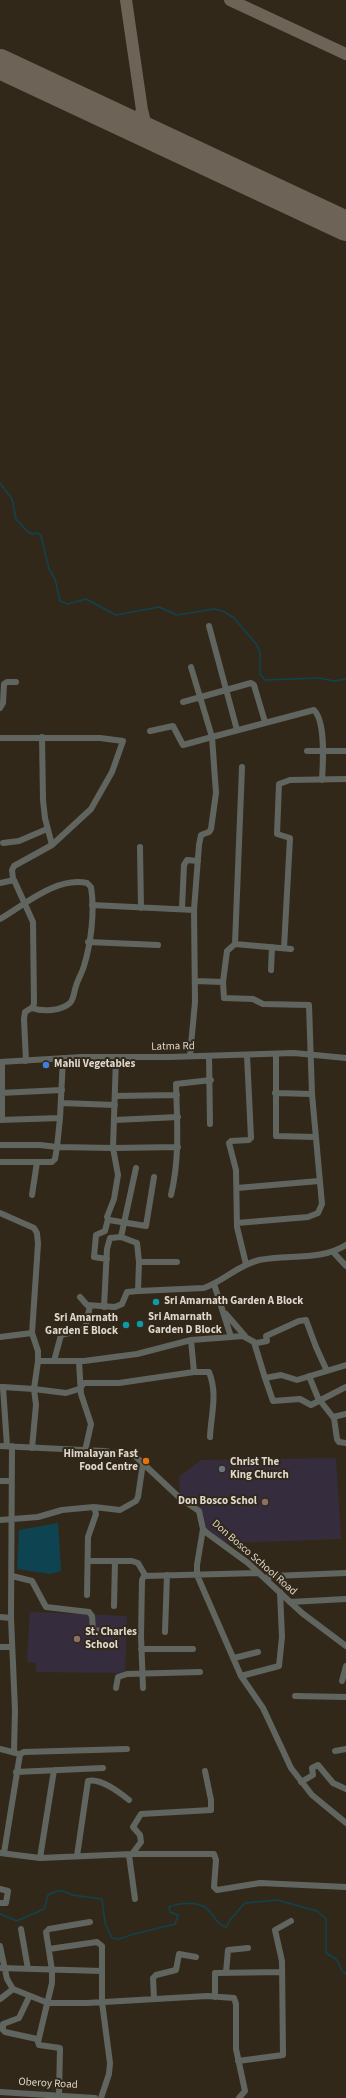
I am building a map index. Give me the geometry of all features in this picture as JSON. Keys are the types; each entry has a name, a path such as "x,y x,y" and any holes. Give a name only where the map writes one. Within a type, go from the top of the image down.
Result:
{"street":[{"path":"209,626 237,730"},
{"path":"190,1056 194,1022 194,910 200,836 211,828 215,799 212,737 191,667"},
{"path":"0,708 3,703 4,684 7,682 16,682"},
{"path":"182,702 200,696 253,684 264,722"},
{"path":"150,731 173,726 183,745 264,722 314,710 318,719 323,751 322,780"},
{"path":"42,737 43,800 47,829 52,845"},
{"path":"0,738 42,737 113,739 123,740 124,743 112,772 91,809 52,845 14,866 13,879 33,922 34,1003 32,1008 26,1011 24,1018 26,1061"},
{"path":"307,751 346,751"},
{"path":"235,944 242,767"},
{"path":"236,1223 293,1220 316,1215 321,1210 322,1204 312,1094 312,1055 309,1004 263,1004 253,999 224,998 223,982 227,951 235,944 288,948 290,840 289,837 277,834 279,785 282,782 290,780 346,779"},
{"path":"3,843 24,839 47,829"},
{"path":"140,847 141,908"},
{"path":"182,908 184,864 187,860 198,861"},
{"path":"0,883 13,879"},
{"path":"0,919 24,902 49,889 69,883 83,882 87,883 91,887 92,906 88,942 84,964 70,1003 53,1010 41,1011 32,1008"},
{"path":"92,906 182,908 194,910"},
{"path":"88,942 158,945"},
{"path":"271,970 272,947"},
{"path":"195,981 223,982"},
{"path":"276,1054 276,1136 315,1137"},
{"name":"Latma Rd","path":"1,1062 63,1058 276,1054 346,1058"},
{"path":"246,1055 251,1138 249,1140 231,1141 229,1143 236,1170 236,1223 246,1264"},
{"path":"209,1056 211,1080 210,1124"},
{"path":"0,1162 54,1161 60,1118 63,1058"},
{"path":"107,1259 94,1257 96,1235 105,1231 118,1175 113,1148 116,1096 116,1058"},
{"path":"1,1062 1,1120 60,1118"},
{"path":"171,1195 178,1147 177,1084 211,1080"},
{"path":"1,1093 62,1090"},
{"path":"275,1093 312,1094"},
{"path":"116,1096 177,1095"},
{"path":"61,1103 115,1105"},
{"path":"114,1120 178,1117"},
{"path":"0,1145 40,1144 57,1147 113,1148 178,1147"},
{"path":"32,1195 38,1162"},
{"path":"122,1237 136,1168"},
{"path":"108,1219 124,1223 147,1225 154,1177"},
{"path":"237,1188 319,1181"},
{"path":"0,1213 34,1228 37,1233 38,1244 32,1333 38,1351 38,1361 34,1388 36,1405 32,1448"},
{"path":"104,1307 109,1239 114,1237 122,1237 137,1243 139,1262 138,1291"},
{"path":"80,1297 85,1304 90,1306 120,1306 127,1292 196,1289 214,1284 246,1264 272,1258 334,1253 346,1245"},
{"path":"334,1253 346,1266"},
{"path":"139,1262 177,1262"},
{"path":"214,1284 231,1337"},
{"path":"54,1361 61,1335 85,1329 90,1306"},
{"path":"225,1316 224,1312 245,1336 257,1344 267,1341 266,1336 299,1321 306,1320 327,1371"},
{"path":"0,1336 32,1333"},
{"path":"38,1361 79,1362 137,1354 191,1340 245,1336"},
{"path":"191,1340 194,1372"},
{"path":"254,1342 273,1401 300,1399 312,1405 346,1387"},
{"path":"79,1362 82,1394 91,1424 85,1451"},
{"path":"265,1378 281,1375 295,1380 346,1364"},
{"path":"210,1437 214,1401 209,1372 194,1372 119,1383 86,1383 79,1389 66,1393 57,1393 34,1388 2,1387 9,1446 11,1481 11,1618 17,1753 16,1772 2,1853 40,1858 130,1854 213,1854 216,1857 214,1880 216,1890 260,1883 346,1887"},
{"path":"309,1376 320,1401 334,1418 337,1440 340,1442 346,1442"},
{"path":"334,1418 344,1417"},
{"name":"Don Bosco School Road","path":"0,1446 123,1453 135,1456 181,1499 199,1511 203,1528 265,1578 290,1602 346,1646"},
{"path":"0,1520 38,1516 62,1510 94,1507 120,1510 136,1501 143,1462"},
{"path":"0,1481 11,1481"},
{"path":"87,1595 89,1561 88,1537 96,1514 94,1507"},
{"path":"203,1528 197,1565 198,1575 241,1676 263,1708 290,1768 312,1795 346,1823"},
{"path":"89,1561 132,1561 138,1563 145,1576"},
{"path":"114,1606 115,1561"},
{"path":"145,1576 259,1573"},
{"path":"265,1578 274,1576 346,1573"},
{"path":"165,1632 167,1575"},
{"path":"12,1576 32,1581 46,1607 89,1612 92,1616 93,1630 110,1632"},
{"path":"143,1688 141,1649 142,1580 145,1576"},
{"path":"241,1676 279,1666 282,1637 280,1592"},
{"path":"290,1602 346,1599"},
{"path":"0,1617 11,1618"},
{"path":"0,1647 12,1647"},
{"path":"141,1649 193,1649"},
{"path":"234,1658 258,1652"},
{"path":"342,1680 346,1666"},
{"path":"116,1688 117,1678 119,1676 142,1673 200,1672"},
{"path":"295,1696 346,1697"},
{"path":"0,1748 17,1753 127,1749"},
{"path":"335,1751 346,1749"},
{"path":"301,1782 313,1775 313,1768 320,1766 333,1783 346,1789"},
{"path":"16,1772 103,1768"},
{"path":"40,1858 54,1770"},
{"path":"135,1899 130,1854 141,1842 140,1835 133,1827 141,1814 211,1810 211,1800 205,1771"},
{"path":"78,1856 88,1781 92,1780 113,1789 129,1800"},
{"path":"0,1889 8,1891 6,1904 0,1903"},
{"path":"238,2061 283,2055 282,1972 280,1950 275,1930 291,1921"},
{"path":"59,2095 60,2048 39,2045 38,2039 48,2003 52,1970 47,1930 90,1922"},
{"path":"21,1929 28,1970"},
{"path":"49,1949 100,1942 102,1946 102,2002 110,2063 109,2074 101,2098"},
{"path":"0,1946 2,1968 13,1989 29,1997 48,2003 232,1997 235,1999 238,2061 245,2091 239,2098"},
{"path":"226,1973 228,1950 248,1948"},
{"path":"154,1999 154,1976 176,1970 179,1954 196,1957"},
{"path":"2,1968 28,1970 102,1971"},
{"path":"215,1997 215,1974 282,1972"},
{"path":"0,1999 13,1989"},
{"path":"29,1997 19,2018 4,2024 3,2030 5,2032 38,2039"},
{"name":"Oberoy Road","path":"0,2092 95,2098"}],"shaded area":[{"name":"Don Bosco Schol","path":"336,1458 341,1539 226,1543 205,1528 201,1511 180,1494 179,1477 201,1460"},
{"name":"St. Charles School","path":"30,1612 127,1616 125,1673 36,1672 36,1663 27,1662"}],"water":[{"path":"58,1523 61,1571 50,1574 17,1569 19,1530"}],"waterway":[{"path":"0,483 12,499 16,519 28,532 32,534 38,533 41,536 49,569 55,579 60,601 68,604 86,599 116,615 159,607 177,615 214,609 223,611 234,618 257,645 260,653 260,674 265,680 319,678 334,681 346,679"},
{"path":"0,1914 17,1921 44,1909 48,1895 57,1891 63,1891 72,1895 102,1899 105,1923 112,1938 119,1939 175,1924 178,1915 170,1912 169,1907 173,1906 182,1904 203,1906 219,1923 226,1927 230,1920 245,1903 277,1900 317,1911 326,1919 326,1953 336,1959 343,1972 346,1974"}],"taxiway":[{"path":"126,0 142,110 145,122 152,133"},
{"path":"230,0 346,54"},
{"path":"128,122 139,117 142,110"}],"runway":[{"path":"0,64 346,226"}],"place":[{"name":"Mahli Vegetables","path":"46,1065"},
{"name":"Sri Amarnath Garden A Block","path":"156,1302"},
{"name":"Sri Amarnath Garden D Block","path":"140,1324"},
{"name":"Sri Amarnath Garden E Block","path":"126,1325"},
{"name":"Himalayan Fast Food Centre","path":"146,1461"},
{"name":"Christ The King Church","path":"222,1469"},
{"name":"Don Bosco Schol","path":"265,1502"},
{"name":"St. Charles School","path":"77,1639"}]}
